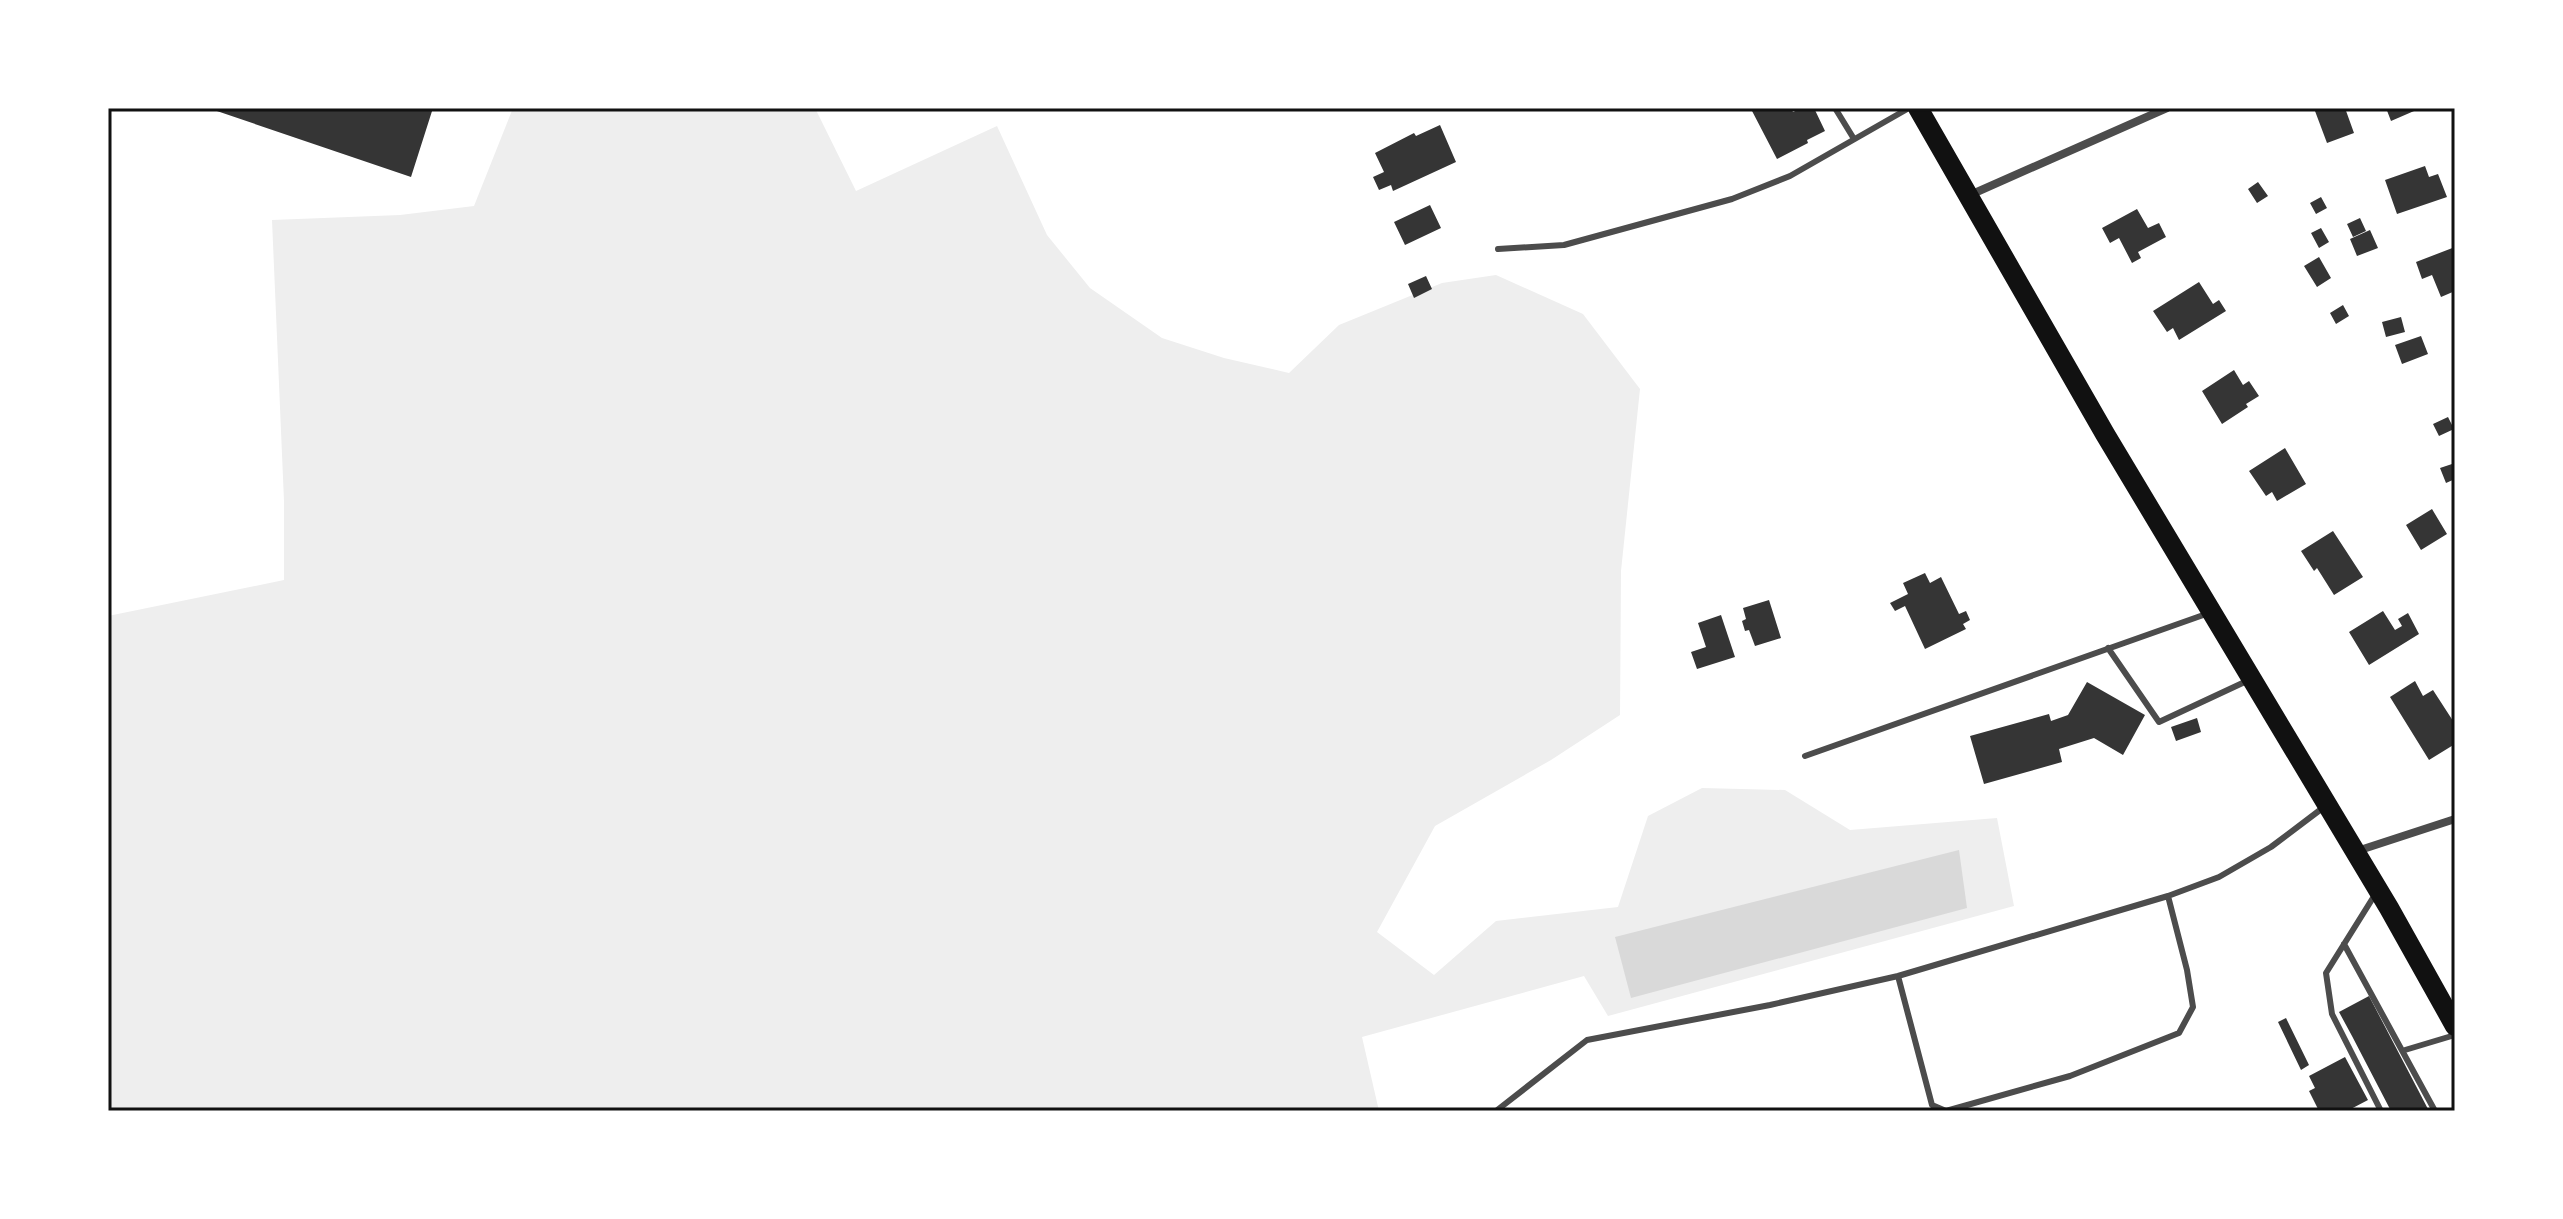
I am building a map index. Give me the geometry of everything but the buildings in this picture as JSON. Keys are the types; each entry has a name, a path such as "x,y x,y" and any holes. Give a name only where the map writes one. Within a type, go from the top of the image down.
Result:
{"main road":[{"path":"1918,108 2455,1026"}],"street":[{"path":"1967,196 2167,108"},
{"path":"2355,852 2455,819"}],"lane":[{"path":"1835,108 1854,139"},
{"path":"1498,249 1564,245 1732,199 1790,176 1909,108"},
{"path":"1805,756 2212,612"},
{"path":"2108,648 2159,722 2251,679"},
{"path":"1496,1111 1587,1040 1770,1005 1898,976 2168,896 2219,877 2271,847 2327,805"},
{"path":"2378,890 2326,973 2332,1014 2381,1111"},
{"path":"1898,976 1932,1105 1946,1111 2070,1076 2179,1033 2193,1007 2168,896"},
{"path":"2344,944 2405,1050 2435,1111"},
{"path":"2405,1050 2455,1035"}],"shaded area":[{"path":"513,108 815,108 856,191 997,126 1047,235 1090,288 1162,338 1224,358 1289,373 1339,325 1442,283 1496,275 1583,314 1640,389 1621,571 1620,715 1551,760 1435,826 1377,932 1434,975 1496,921 1618,907 1648,816 1702,788 1785,790 1850,830 1997,818 2014,906 1608,1016 1584,976 1362,1037 1379,1111 108,1111 108,616 284,580 284,501 272,220 400,215 474,206"},
{"path":"1959,850 1967,908 1631,998 1615,937"}]}
